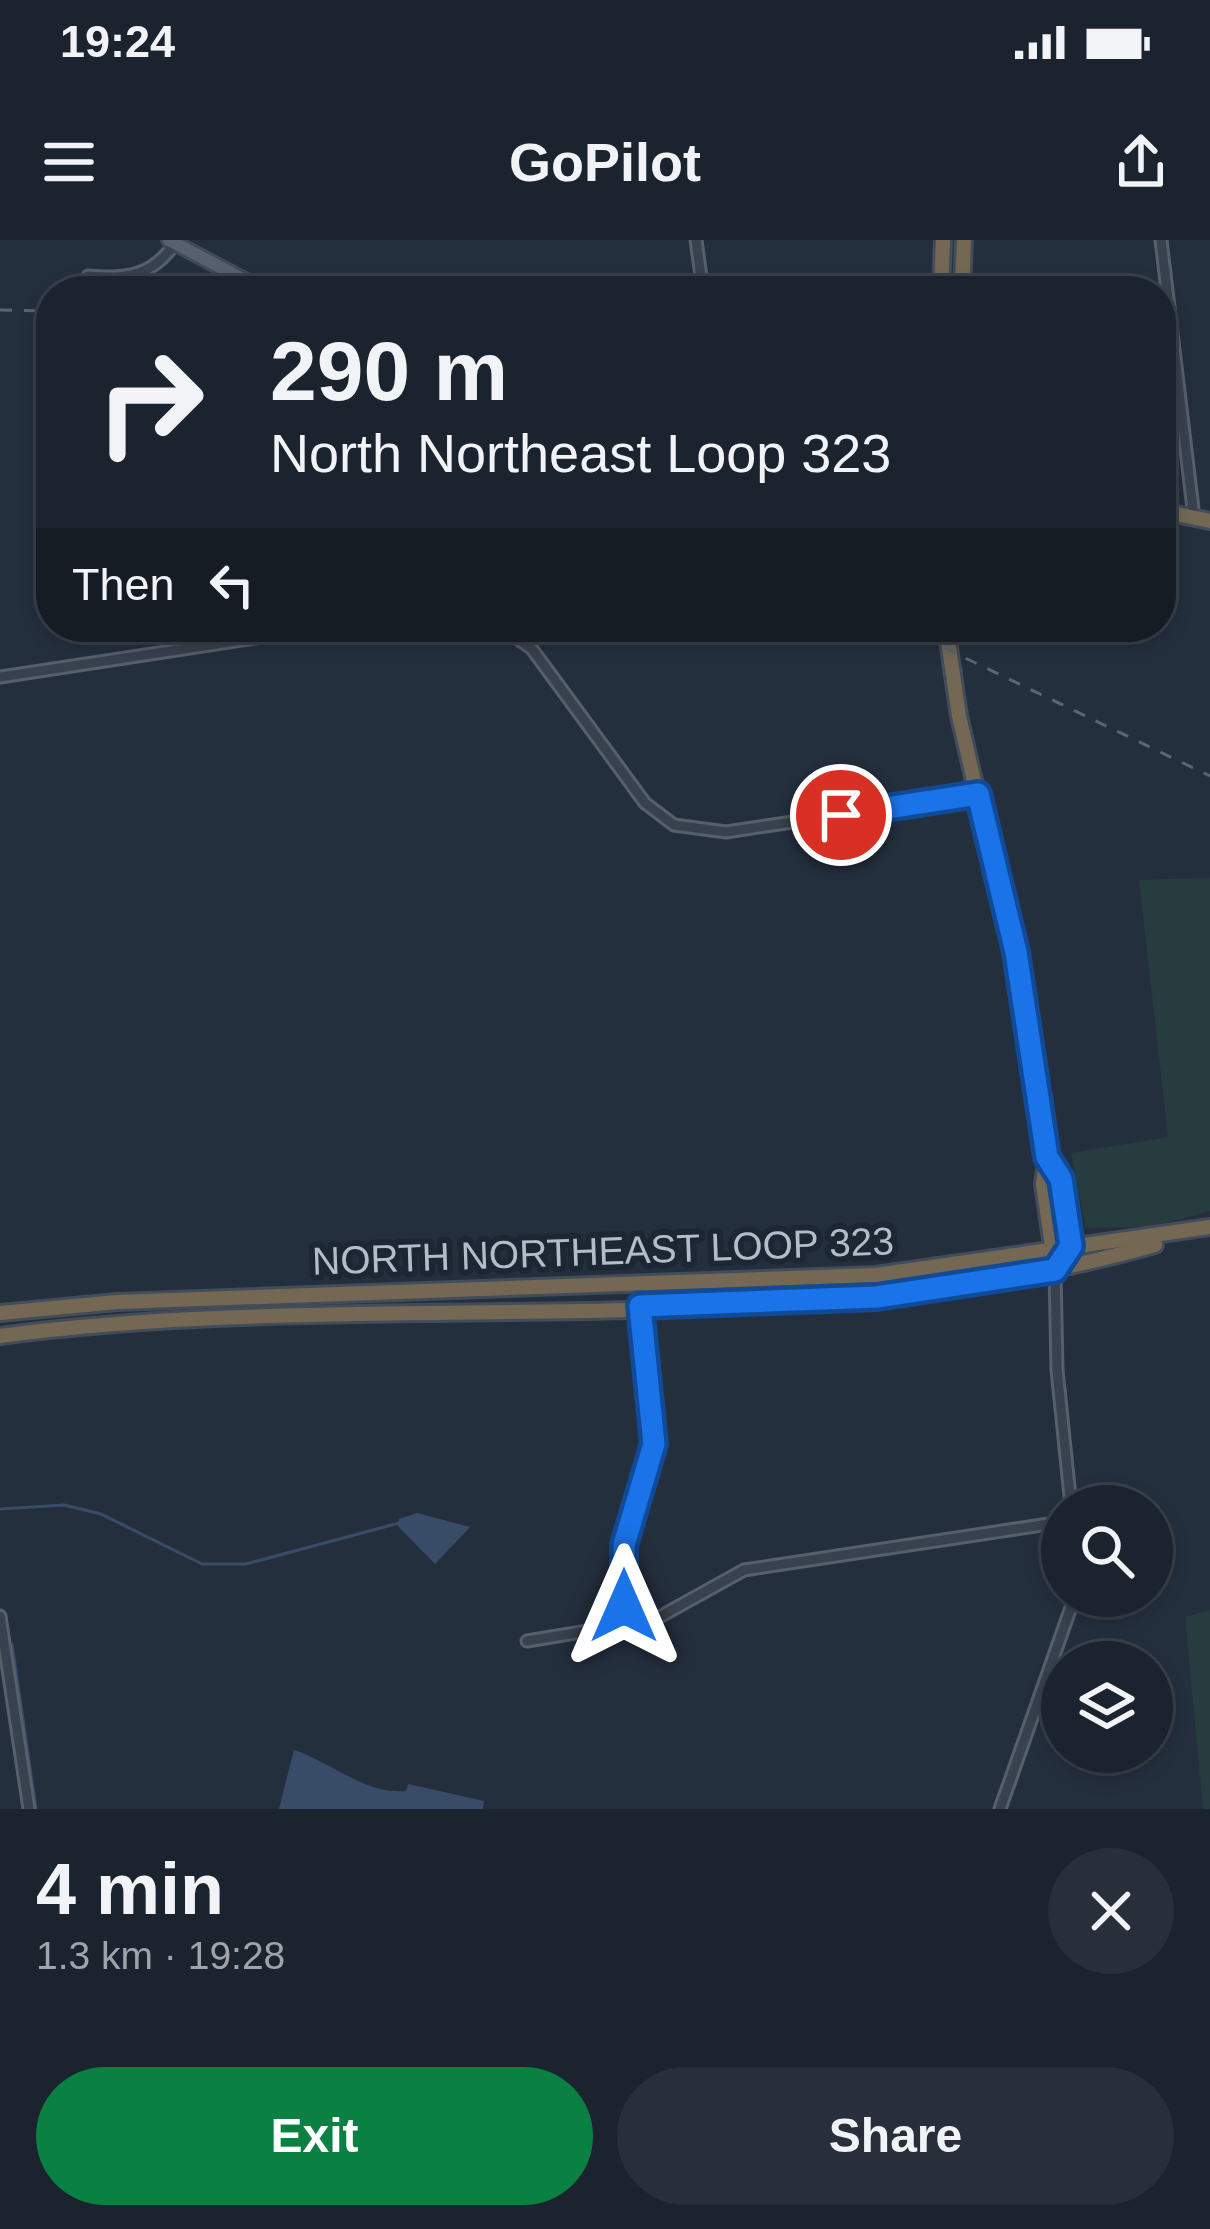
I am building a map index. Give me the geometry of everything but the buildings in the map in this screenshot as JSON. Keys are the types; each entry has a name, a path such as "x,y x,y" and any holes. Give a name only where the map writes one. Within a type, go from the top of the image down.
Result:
{"highway":[{"path":"942,276 943,240"},
{"path":"963,276 964,240"},
{"path":"949,642 978,794 1016,952 1047,1157 1043,1184 1055,1270"},
{"path":"1047,1157 1061,1179 1071,1246 1055,1270"},
{"name":"NORTH NORTHEAST LOOP 323","path":"0,1313 236,1298 876,1275 1208,1227"},
{"name":"NORTH NORTHEAST LOOP 323","path":"0,1336 237,1320 877,1297 1055,1270 1208,1227"},
{"path":"876,1275 877,1297"},
{"path":"563,1287 564,1309"},
{"path":"236,1298 237,1320"}],"main road":[{"path":"173,241 237,276"}],"street":[{"path":"696,240 701,276"},
{"path":"1161,240 1166,276"},
{"path":"134,276 160,263 173,241"},
{"path":"88,275 110,276"},
{"path":"1176,342 1202,519"},
{"path":"0,677 230,642"},
{"path":"522,642 645,803 674,825 726,832 978,794"},
{"path":"1055,1270 1056,1354 1069,1485"},
{"path":"628,1628 622,1555 654,1444 638,1285"},
{"path":"526,1642 628,1628 665,1616 744,1570 1041,1525"},
{"path":"0,1616 29,1809"},
{"path":"1000,1809 1068,1617"}],"green space":[{"path":"1210,878 1210,1211 1152,1227 1086,1228 1071,1153 1168,1137 1139,880"},
{"path":"1210,1610 1210,1809 1203,1809 1185,1617"}],"water":[{"path":"417,1513 470,1527 435,1564 398,1526 399,1519"},
{"path":"294,1750 377,1788 406,1791 408,1784 484,1801 483,1809 279,1809"}],"waterway":[{"path":"0,1509 64,1505 101,1514 202,1564 246,1564 399,1523"},
{"path":"12,1644 36,1809"}],"railway":[{"path":"0,310 36,311"},
{"path":"932,642 1210,776"}],"route":[{"path":"624,1606 624,1545 654,1444 640,1306 928,1291 1055,1270 1071,1246 1061,1179 1047,1157 1012,932 978,794 841,815"}]}
